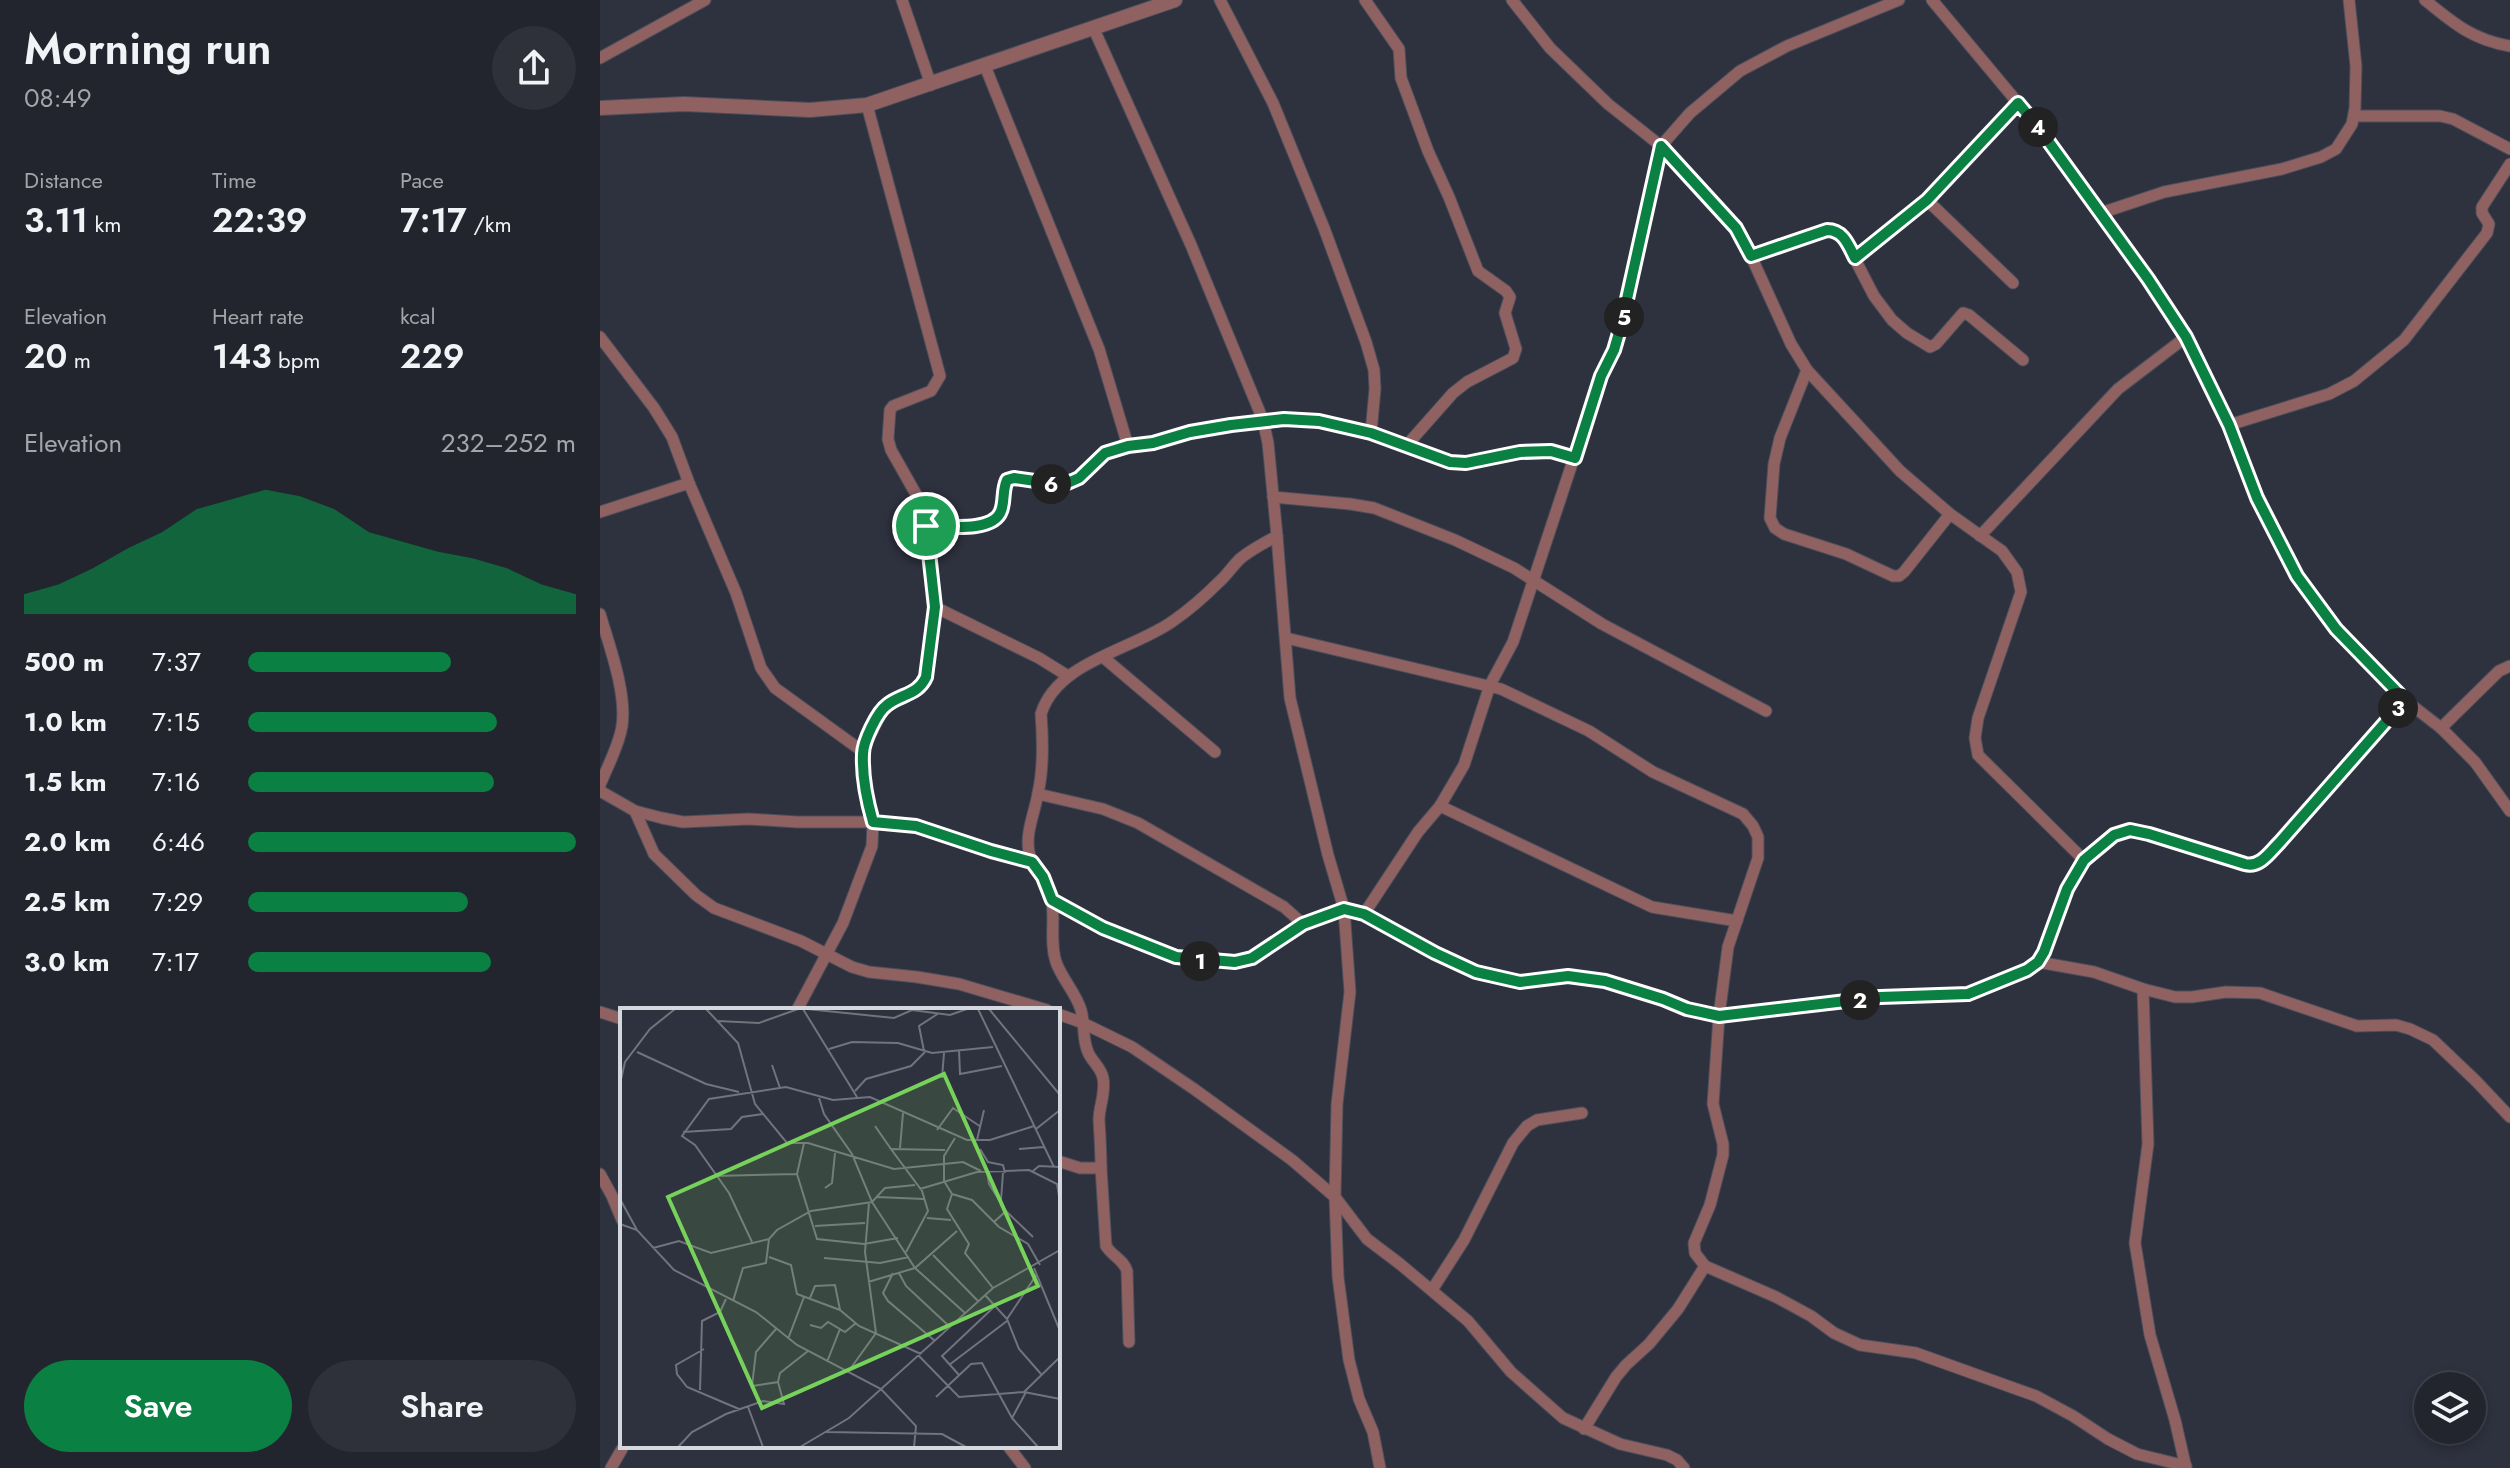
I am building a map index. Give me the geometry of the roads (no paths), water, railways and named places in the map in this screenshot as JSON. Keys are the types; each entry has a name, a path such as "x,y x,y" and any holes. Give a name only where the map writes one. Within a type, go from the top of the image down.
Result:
{"street":[{"path":"600,58 705,0"},
{"path":"902,0 931,85"},
{"path":"600,108 684,104 810,110 867,105 1175,0"},
{"path":"1220,0 1273,103 1366,342 1374,370 1371,433"},
{"path":"1365,0 1399,49 1401,78 1478,271 1510,297 1505,313 1516,349 1513,358 1467,382 1453,393 1407,445"},
{"path":"1512,0 1550,48 1608,104 1661,146 1736,228 1791,344 1807,370 1900,471 1950,514 2002,551 2017,572 2021,592 1978,718 1975,738 1978,755 2084,860"},
{"path":"1364,914 1418,832 1440,806 1464,765 1490,685 1513,642 1601,376 1614,350 1661,146 1690,113 1740,71 1787,46 1899,0"},
{"path":"1932,0 2018,103 2101,213 2186,337 2229,425 2257,498 2297,576 2336,629 2405,700 2441,728 2475,762 2510,811"},
{"path":"2101,213 2164,192 2282,169 2336,149 2345,138 2354,116 2356,66 2349,0"},
{"path":"2425,0 2459,27 2487,43 2510,46"},
{"path":"1093,27 1191,245 1263,420 1277,536 1290,698 1344,909 1350,992 1337,1104 1335,1197 1338,1277 1342,1322 1356,1386 1373,1432 1380,1468"},
{"path":"985,66 1099,349 1128,446"},
{"path":"1855,258 1927,200 2018,103"},
{"path":"798,1008 828,956 872,846 873,822 868,807 862,751 883,709 922,685 926,677 935,607 926,526 917,494 891,450 888,439 893,406 931,391 940,376 867,105"},
{"path":"2354,116 2440,116 2453,119 2510,149"},
{"path":"2229,425 2329,394 2354,381 2404,340 2487,233 2489,224 2482,207 2510,164"},
{"path":"1927,200 2013,283"},
{"path":"1751,256 1835,230 1844,238 1874,296 1892,320 1907,333 1930,347 1963,313 2023,360"},
{"path":"600,337 672,437 736,593 761,668 775,688 862,751"},
{"path":"1980,536 2118,389 2186,337"},
{"path":"1807,370 1789,410 1774,464 1770,518 1775,528 1899,576 1950,514"},
{"path":"926,526 984,526 994,522 1001,514 1007,480 1014,478 1063,485 1079,478 1105,453 1263,420 1319,421 1371,433 1450,462 1466,463 1520,452 1551,451 1575,458"},
{"path":"600,512 689,483"},
{"path":"1273,497 1382,510 1455,540 1514,568 1602,624 1766,711"},
{"path":"1129,1342 1127,1271 1106,1246 1099,1119 1103,1077 1085,1045 1076,998 1057,965 1052,900 1028,850 1041,774 1041,714 1048,697 1068,676 1174,621 1220,582 1238,561 1277,536"},
{"path":"935,607 1068,676"},
{"path":"600,614 620,689 623,713 619,737 600,788 635,811 683,822 749,819 916,826 1032,862"},
{"path":"1286,638 1490,685 1589,731 1653,772 1743,814 1758,837 1758,858 1728,947 1713,1104 1723,1155 1710,1205 1694,1243 1695,1253 1705,1266 1776,1297 1834,1333 1860,1345 1916,1353 2036,1396 2137,1454 2186,1467 2150,1335 2135,1243 2148,1144 2143,989"},
{"path":"1103,657 1215,752"},
{"path":"2441,728 2499,671 2510,666"},
{"path":"1052,900 1103,928 1176,957 1200,961 1235,962 1252,958 1303,924 1344,909 1364,914 1476,972 1520,982 1568,976 1605,981 1687,1009 1719,1016 1880,997 1968,994 2027,970 2038,962 2067,889 2084,860 2114,835 2130,830 2251,866 2260,863 2405,700"},
{"path":"1038,794 1103,809 1138,823 1284,907 1303,924"},
{"path":"1440,806 1652,907 1737,921"},
{"path":"635,811 654,854 714,908 777,931 852,967 959,984 1040,1008"},
{"path":"2038,962 2094,972 2175,997 2226,992 2260,993 2357,1026 2396,1025 2410,1029 2433,1040 2510,1117"},
{"path":"600,1012 620,1018"},
{"path":"1060,1015 1132,1047 1292,1160 1335,1197 1367,1239 1468,1321 1511,1372 1563,1418 1620,1444 1667,1455 1684,1468"},
{"path":"1432,1290 1464,1240 1513,1143 1527,1126 1537,1120 1582,1113"},
{"path":"1060,1162 1080,1168 1101,1168"},
{"path":"600,1174 620,1215"},
{"path":"1584,1429 1616,1377 1678,1309 1705,1266"},
{"path":"1010,1448 1025,1468"},
{"path":"611,1468 622,1449"}]}
